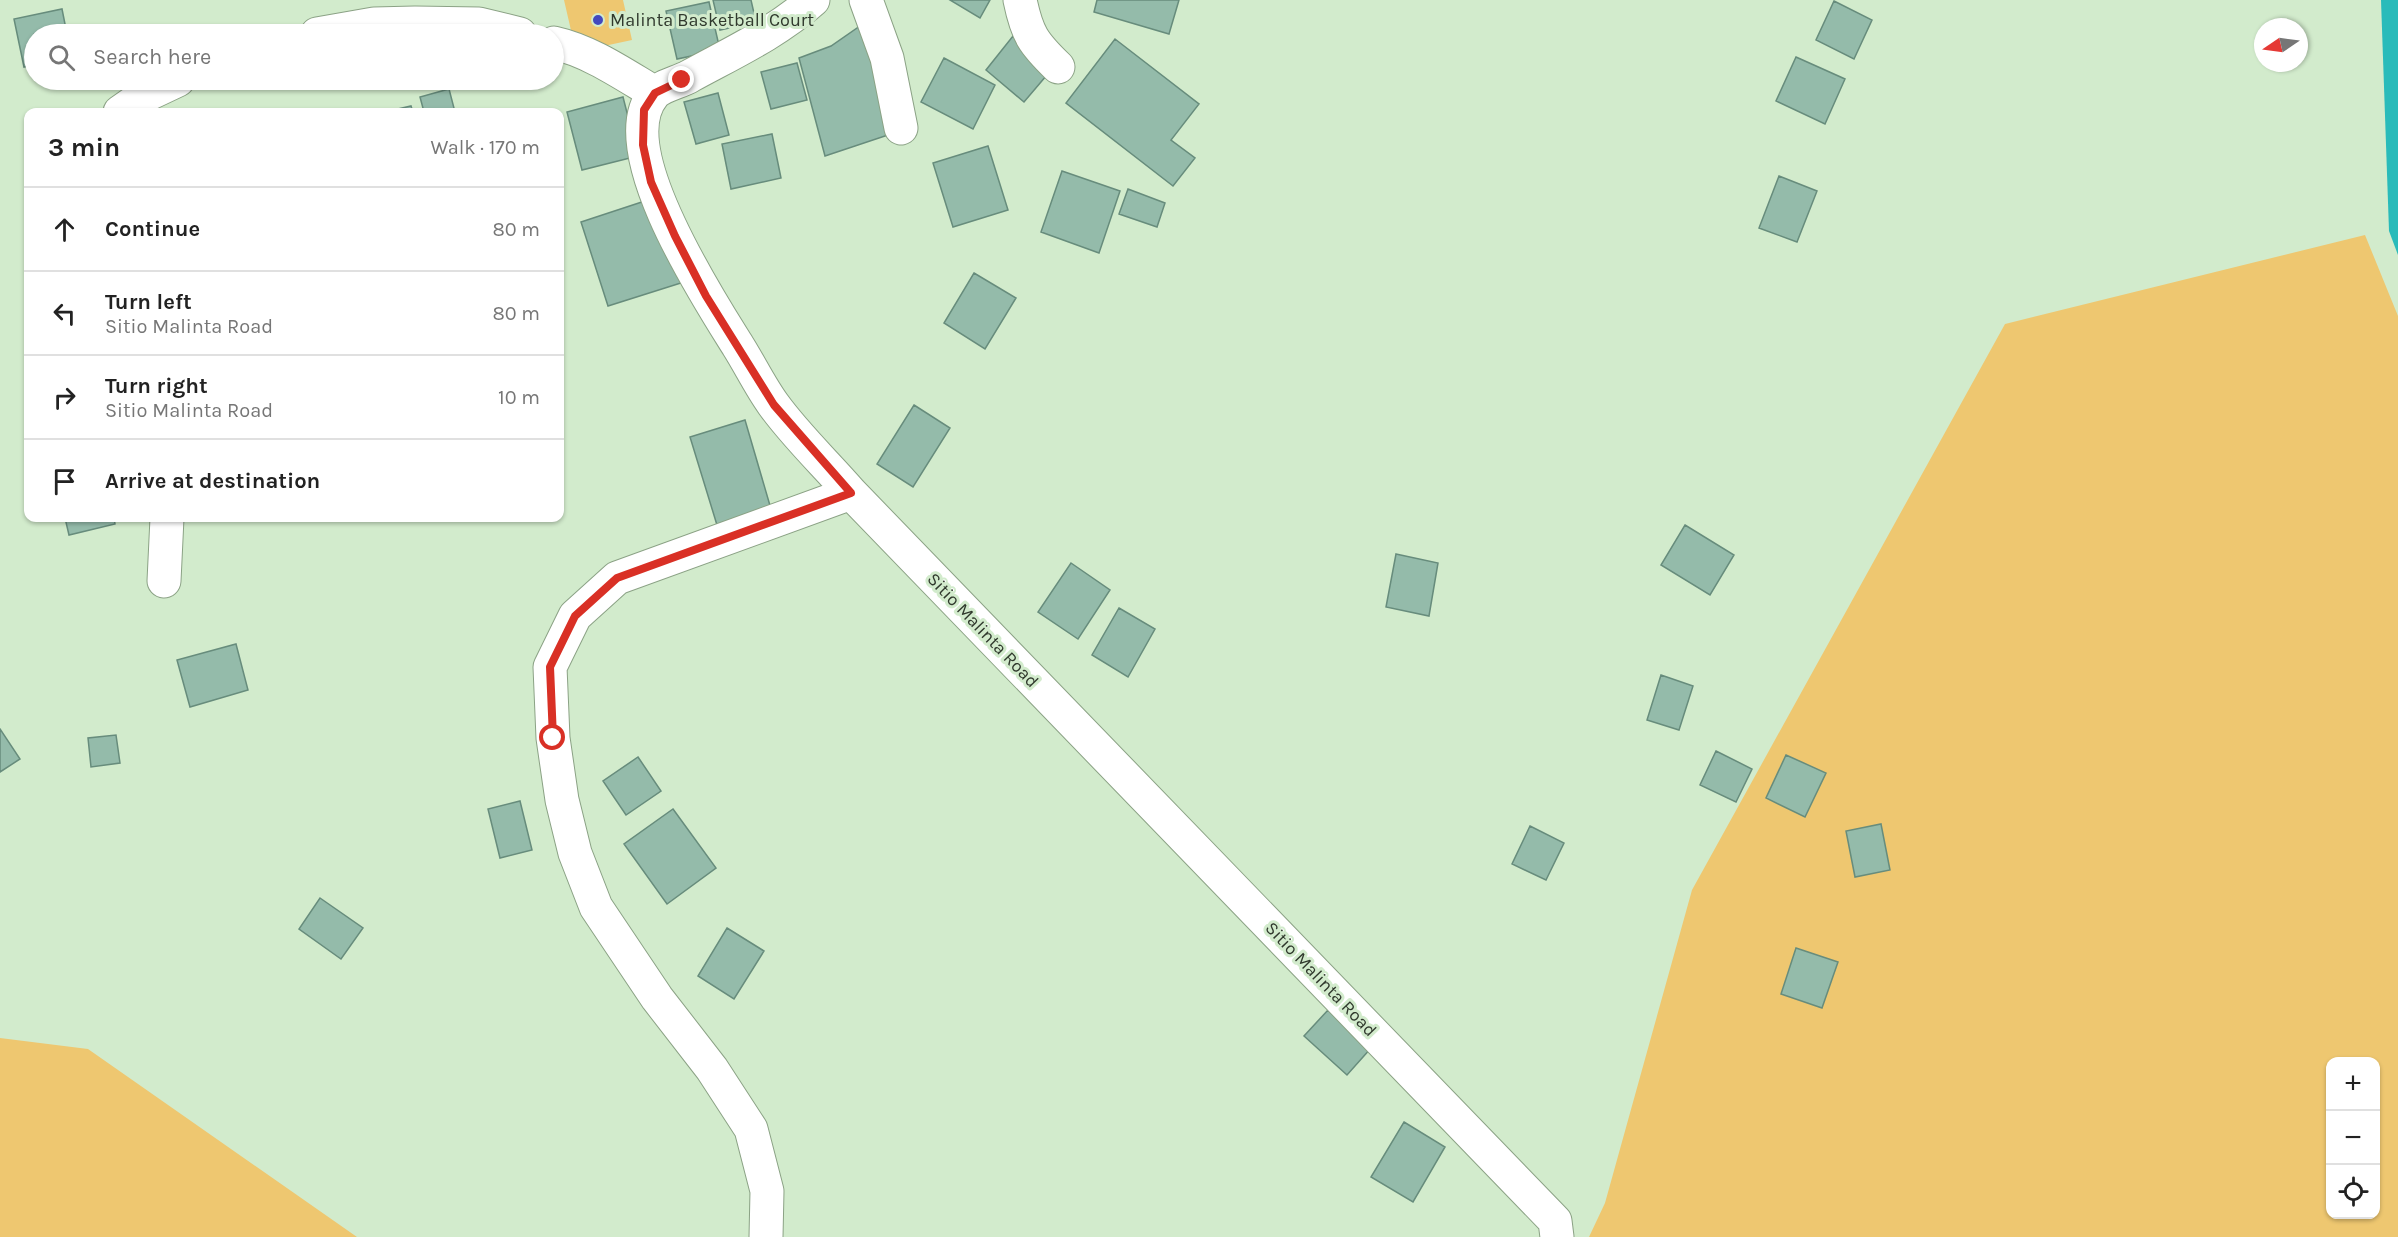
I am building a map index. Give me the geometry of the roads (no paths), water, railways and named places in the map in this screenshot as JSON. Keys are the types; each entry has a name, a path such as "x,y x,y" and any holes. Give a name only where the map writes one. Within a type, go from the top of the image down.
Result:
{"street":[{"path":"564,46 605,63 655,93 777,29 813,0"},
{"path":"866,0 887,58 901,128"},
{"path":"1020,0 1028,31 1036,46 1058,67"},
{"path":"374,24 479,24"},
{"path":"126,108 158,90"},
{"name":"Sitio Malinta Road","path":"655,93 644,110 643,145 651,182 675,236 706,296 774,405 851,493 1555,1221 1557,1237"},
{"path":"766,1237 767,1191 751,1129 712,1070 657,998 596,907 575,853 562,800 553,738 550,667 575,616 617,578 851,493"},
{"path":"164,580 167,522"}],"water":[{"path":"2381,0 2398,0 2398,255 2389,231"}],"place":[{"name":"Malinta Basketball Court","path":"598,20"}]}
